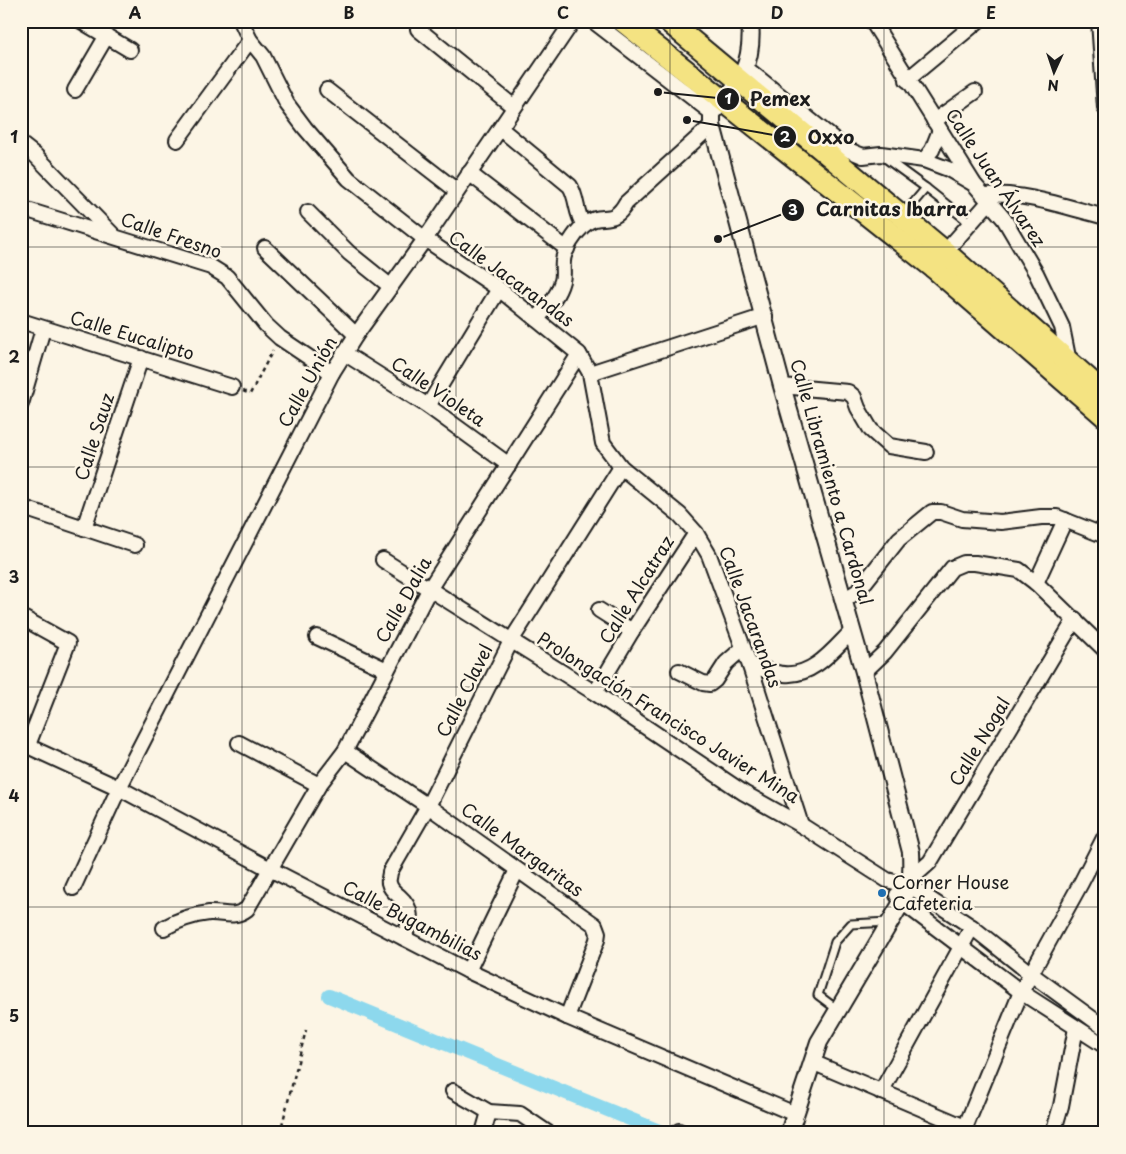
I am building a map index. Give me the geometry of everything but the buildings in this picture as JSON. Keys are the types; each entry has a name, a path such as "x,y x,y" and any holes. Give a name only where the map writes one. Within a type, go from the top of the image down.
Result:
{"main road":[{"path":"623,21 716,113 937,270 1105,416"},
{"path":"668,21 743,74 1105,394"}],"street":[{"path":"81,21 130,50"},
{"name":"Calle Jacarandas","path":"241,21 250,40 263,56 287,104 305,128 343,171 387,210 425,239 500,289 579,354 590,373 603,443 621,467 680,515 696,533 709,555 744,648 801,824"},
{"name":"Calle Unión","path":"72,888 119,788 332,373 356,335 425,239 573,21"},
{"path":"593,21 716,113"},
{"path":"536,319 547,309 558,293 562,280 562,260 570,243 584,225 597,218 613,217 621,213 626,203 716,113 743,74 751,46 750,21"},
{"name":"Calle Juan Álvarez","path":"872,21 907,80 974,184 1004,219 1040,282 1062,327 1070,363"},
{"path":"907,80 978,21"},
{"path":"1092,21 1099,22 1103,53 1105,108"},
{"path":"418,29 514,107"},
{"path":"75,90 106,37"},
{"path":"178,140 250,40"},
{"path":"743,74 846,149 863,156 881,154 924,160 948,169 974,184"},
{"path":"327,90 457,191"},
{"path":"924,160 932,150 937,125 975,92"},
{"name":"Calle Libramiento a Cardonal","path":"716,113 718,154 864,672 911,852 910,882"},
{"path":"501,129 570,186 575,194 579,218 584,225"},
{"path":"21,144 114,236"},
{"path":"470,172 567,249"},
{"path":"945,252 970,223 987,198 1001,194 1027,197 1105,217"},
{"name":"Calle Fresno","path":"21,208 211,267 227,277 266,325 280,338 332,373"},
{"path":"308,212 349,253 390,286"},
{"path":"265,248 356,335"},
{"path":"428,406 500,289"},
{"path":"590,373 765,316"},
{"name":"Calle Eucalipto","path":"21,322 232,387"},
{"path":"21,404 43,329"},
{"name":"Calle Violeta","path":"344,353 428,406 509,464"},
{"name":"Calle Dalia","path":"164,928 183,918 210,913 240,914 247,909 320,785 345,751 430,588 579,354"},
{"name":"Calle Sauz","path":"84,528 141,358"},
{"path":"782,386 848,392 854,397 871,430 889,446 926,452"},
{"name":"Calle Clavel","path":"404,938 410,921 410,912 405,901 393,891 389,883 390,872 428,806 512,641 621,467"},
{"path":"21,507 135,545"},
{"path":"844,600 858,591 900,539 932,512 941,512 962,519 1001,522 1056,517 1105,536"},
{"path":"1036,583 1066,520"},
{"name":"Calle Alcatraz","path":"595,693 632,631 696,533"},
{"name":"Prolongación Francisco Javier Mina","path":"383,560 595,693 744,793 801,824 887,880 902,902 1021,992 1105,1046"},
{"path":"864,672 885,652 952,568 964,563 1019,570 1075,619 1105,650"},
{"path":"599,610 632,631"},
{"path":"21,617 68,643 25,744"},
{"name":"Calle Nogal","path":"910,882 930,862 1075,619"},
{"path":"750,666 786,674 807,670 822,661 852,630"},
{"path":"317,637 387,670"},
{"path":"679,671 710,684 715,680 726,663 744,648"},
{"path":"239,743 320,785"},
{"name":"Calle Bugambilias","path":"25,744 119,788 270,869 468,971 567,1017 795,1114"},
{"name":"Calle Margaritas","path":"345,751 428,806 595,925 598,933 597,940 567,1017"},
{"path":"812,1062 964,1130 1021,992 1105,836"},
{"path":"468,971 517,870"},
{"name":"Prolongación Francisco Javier Mina","path":"887,880 910,882 1105,1028"},
{"path":"789,1133 819,1042 902,902 910,882"},
{"path":"881,1092 972,927"},
{"path":"1053,1133 1061,1106 1076,1028"},
{"path":"453,1091 489,1112 520,1114 548,1133"},
{"path":"483,1133 489,1112"}],"lane":[{"path":"881,154 970,223"},
{"path":"902,216 926,188"},
{"path":"838,1010 818,995 835,942 851,924 890,922"}],"path":[{"path":"232,387 250,394 280,338"},
{"path":"280,1133 306,1030"}],"waterway":[{"path":"329,996 664,1133"}],"place":[{"name":"Pemex","path":"658,92"},
{"name":"Oxxo","path":"687,120"},
{"name":"Carnitas Ibarra","path":"718,239"},
{"name":"Corner House Cafeteria","path":"882,893"}]}
